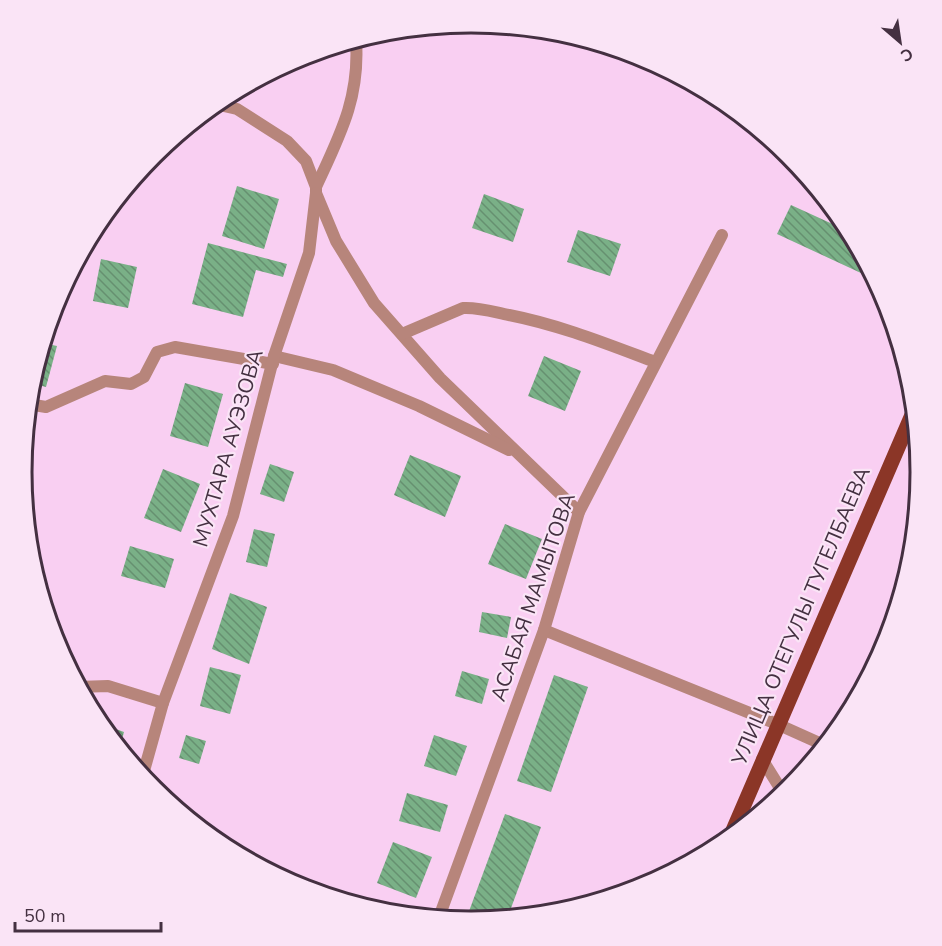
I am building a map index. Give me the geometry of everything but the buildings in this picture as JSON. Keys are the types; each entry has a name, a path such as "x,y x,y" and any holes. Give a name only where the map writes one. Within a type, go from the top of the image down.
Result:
{"main road":[{"name":"УЛИЦА ОТЕГУЛЫ ТУГЕЛБАЕВА","path":"735,825 908,424"}],"street":[{"path":"316,190 338,140 354,94 358,63 357,48"},
{"path":"228,107 237,109 287,141 306,161 336,241 374,303 440,378 579,512"},
{"name":"МУХТАРА АУЭЗОВА","path":"145,767 163,704 233,516 273,360 309,253 316,190"},
{"name":"АСАБАЯ МАМЫТОВА","path":"441,912 544,630 579,512 722,235"},
{"path":"402,334 463,308 473,307 577,332 655,362"},
{"path":"37,405 46,407 105,381 130,384 144,377 157,352 175,347 333,370 419,406 518,454"},
{"path":"544,630 819,743"},
{"path":"87,687 108,686 163,704"},
{"path":"762,759 779,787"}]}
